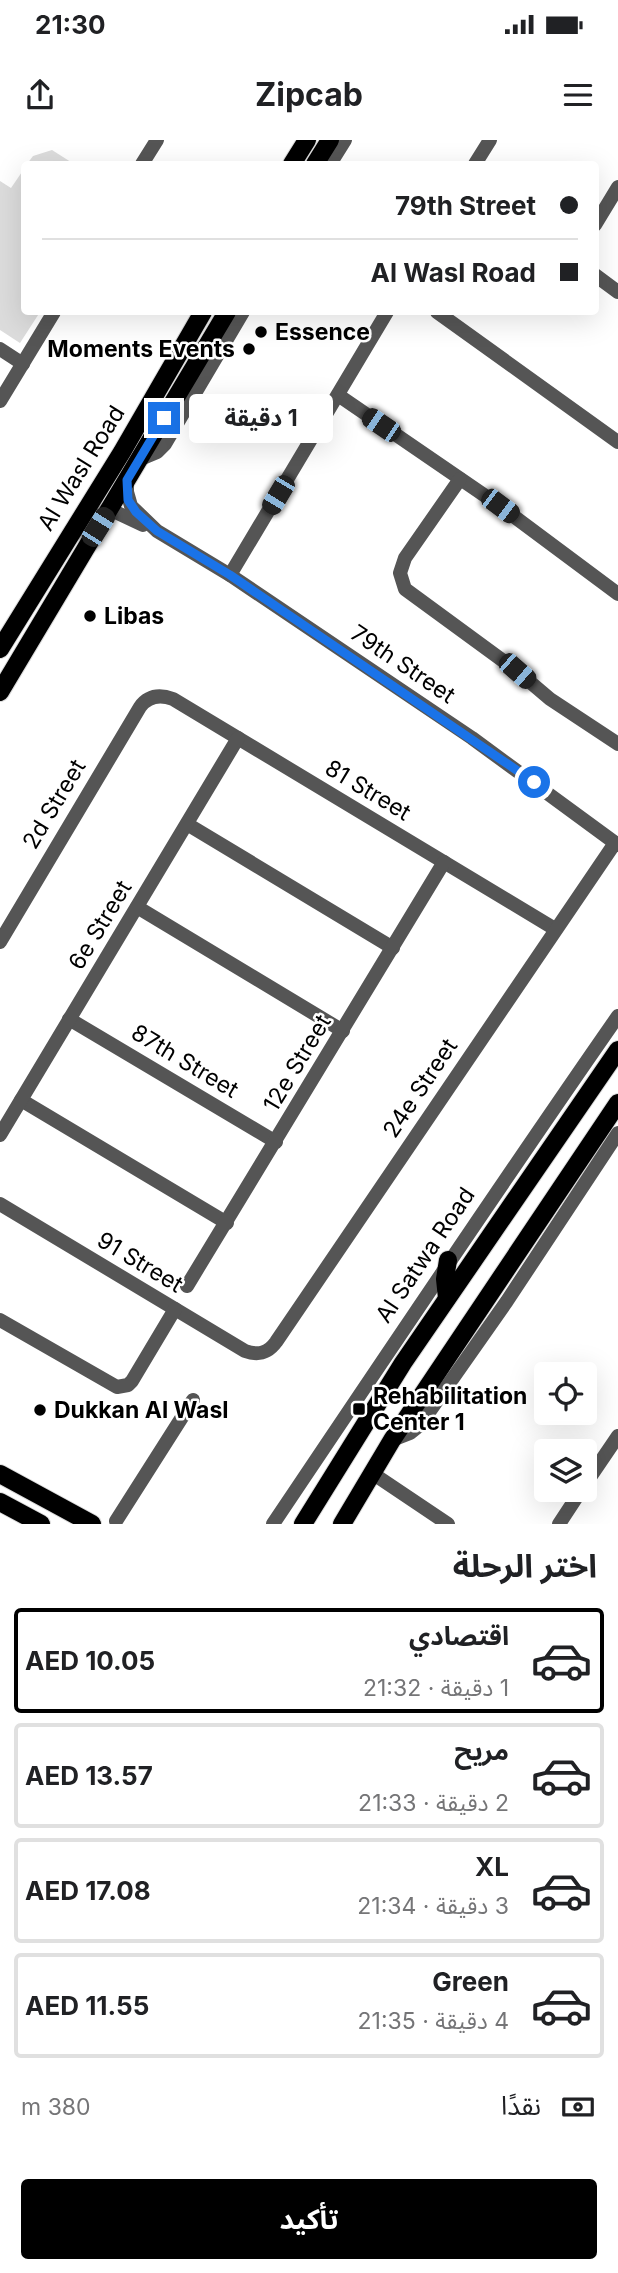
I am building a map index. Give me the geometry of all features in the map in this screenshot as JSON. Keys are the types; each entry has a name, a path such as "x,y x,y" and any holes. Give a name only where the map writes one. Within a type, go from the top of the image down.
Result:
{"main road":[{"path":"294,161 307,140"},
{"path":"317,161 330,140"},
{"name":"Al Wasl Road","path":"0,649 122,452 200,315"},
{"name":"Al Wasl Road","path":"0,692 225,315"},
{"path":"109,509 104,506 103,499 118,471 122,452"},
{"name":"Al Satwa Road","path":"303,1524 403,1363 618,1050"},
{"path":"585,1152 576,1147 571,1136 584,1113 588,1096"},
{"path":"342,1524 392,1440 618,1103"},
{"path":"447,1298 445,1279 448,1261"},
{"path":"0,1474 92,1524"},
{"path":"316,1524 323,1503 323,1492"},
{"path":"0,1502 40,1524"}],"street":[{"path":"144,161 157,140"},
{"path":"332,161 345,140"},
{"path":"477,161 490,140"},
{"path":"599,218 618,187"},
{"path":"599,278 618,292"},
{"path":"0,401 52,315"},
{"path":"138,460 157,452 164,444 241,315"},
{"path":"230,575 385,315"},
{"path":"441,315 618,442"},
{"path":"0,349 23,364"},
{"path":"338,395 460,479 618,594"},
{"path":"460,479 405,558 400,573 405,589 517,671 550,699 618,744"},
{"name":"79th Street","path":"127,480 131,506 157,531"},
{"name":"79th Street","path":"109,509 157,531 230,575 472,738 617,844"},
{"name":"81 Street","path":"155,696 173,699 555,929"},
{"name":"2d Street","path":"0,942 139,707 155,696"},
{"name":"6e Street","path":"0,1135 238,738"},
{"path":"187,824 393,948"},
{"name":"24e Street","path":"258,1354 272,1348 555,929 617,844"},
{"name":"12e Street","path":"187,1286 444,862"},
{"path":"137,907 343,1031"},
{"name":"Al Satwa Road","path":"274,1524 448,1261 618,1016"},
{"name":"87th Street","path":"69,1019 276,1142"},
{"path":"21,1100 227,1223"},
{"path":"392,1440 410,1433 420,1425 618,1133"},
{"name":"91 Street","path":"0,1204 245,1351 258,1354"},
{"path":"0,1320 117,1387 128,1385 132,1381 175,1309"},
{"path":"116,1521 193,1400"},
{"path":"597,1467 618,1436"},
{"path":"372,1473 448,1524"},
{"path":"559,1524 574,1502"}],"shaded area":[{"path":"52,150 69,161 29,161 33,156"},
{"path":"21,173 21,315 38,315 20,343 0,330 0,181 11,188"}],"place":[{"name":"Essence","path":"261,332"},
{"name":"Moments Events","path":"249,349"},
{"name":"Libas","path":"90,616"},
{"name":"Rehabilitation Center 1","path":"359,1409"},
{"name":"Dukkan Al Wasl","path":"40,1410"}],"route":[{"path":"164,418 127,480 128,500 136,512 157,531 230,575 534,782"}]}
